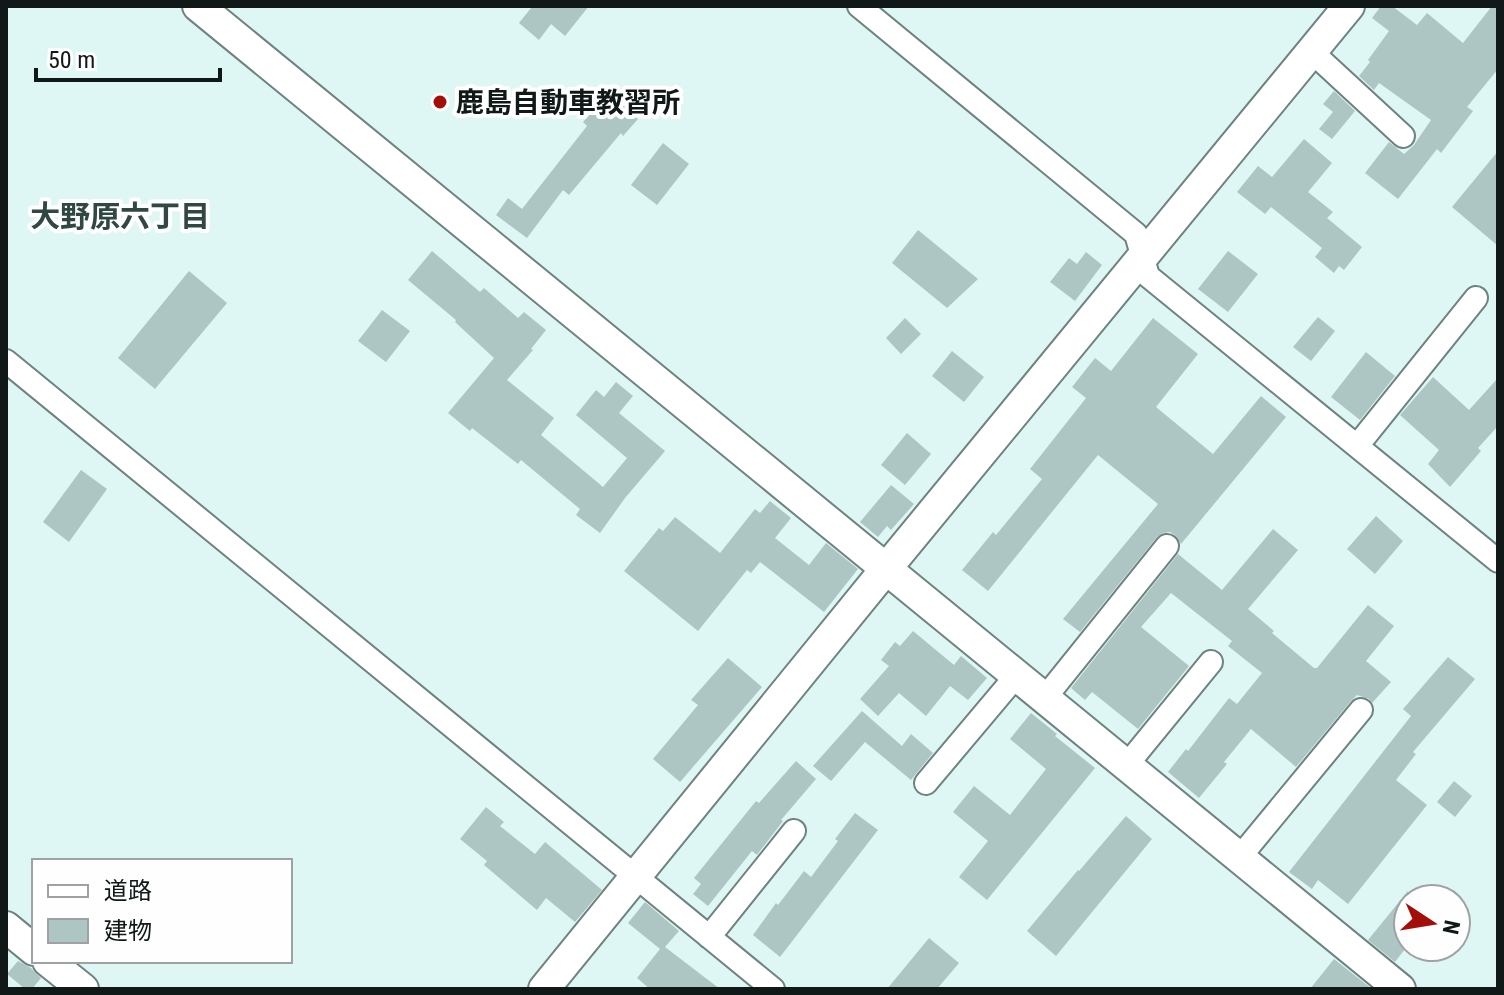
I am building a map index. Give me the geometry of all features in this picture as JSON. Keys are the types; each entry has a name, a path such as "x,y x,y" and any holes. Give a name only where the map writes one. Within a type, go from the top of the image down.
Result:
{"street":[{"path":"198,6 1400,989"},
{"path":"859,6 1136,234 1148,276 1498,561"},
{"path":"544,989 1349,6"},
{"path":"1312,52 1403,136"},
{"path":"1357,446 1476,298"},
{"path":"6,361 773,989"},
{"path":"1044,699 1167,546"},
{"path":"1126,766 1211,662"},
{"path":"926,783 1016,676"},
{"path":"1239,858 1361,710"},
{"path":"709,937 794,831"},
{"path":"50,963 83,989"}],"building":[{"path":"528,6 589,6 565,36 551,24 539,40 519,23 531,8"},
{"path":"1381,6 1392,6 1417,25 1427,13 1463,43 1492,6 1498,6 1498,69 1467,107 1473,111 1441,153 1437,149 1398,199 1365,173 1389,142 1404,154 1431,120 1379,83 1374,90 1359,76 1389,31 1372,18"},
{"path":"1334,91 1355,111 1332,139 1319,129 1333,112 1323,104"},
{"path":"609,93 638,119 623,136 621,133 569,195 563,190 527,238 496,215 508,198 522,209 587,126 583,122"},
{"path":"1304,139 1332,163 1308,192 1333,212 1327,218 1362,247 1344,270 1339,266 1334,273 1315,257 1322,248 1271,207 1265,214 1237,192 1258,166 1272,177"},
{"path":"663,143 689,164 657,205 631,185"},
{"path":"1498,151 1498,246 1452,207"},
{"path":"918,230 978,279 947,308 892,263"},
{"path":"432,251 480,292 484,288 518,318 524,312 546,330 507,380 554,418 541,435 603,487 627,458 576,415 596,390 604,397 616,382 633,396 619,413 665,451 600,533 576,515 580,509 521,460 518,464 448,413 494,358 456,320 408,280"},
{"path":"1228,251 1258,274 1228,312 1198,289"},
{"path":"1086,252 1102,265 1075,301 1050,282 1069,258 1077,264"},
{"path":"189,271 227,303 155,389 118,358"},
{"path":"382,310 410,331 386,362 358,341"},
{"path":"1318,317 1335,331 1311,361 1293,347"},
{"path":"905,318 921,334 901,354 886,338"},
{"path":"1153,318 1198,354 1156,407 1213,454 1261,396 1286,417 1181,544 1170,532 1157,537 1080,632 1063,619 1158,504 1098,455 988,591 962,570 993,532 996,535 1042,479 1030,469 1086,398 1072,387 1095,358 1111,371"},
{"path":"952,351 984,377 964,402 932,376"},
{"path":"1366,352 1395,376 1360,420 1331,397"},
{"path":"1433,377 1469,410 1498,378 1498,426 1450,487 1428,464 1439,450 1400,415"},
{"path":"907,433 931,454 905,485 881,465"},
{"path":"81,470 107,489 69,542 43,522"},
{"path":"891,485 914,504 891,530 887,526 878,537 860,522"},
{"path":"770,501 791,518 775,538 809,565 826,543 858,569 824,612 760,562 751,573 747,570 698,631 624,571 659,528 663,531 675,517 720,553 755,509 760,513"},
{"path":"1376,516 1403,541 1375,574 1347,549"},
{"path":"1273,529 1298,550 1248,609 1274,631 1272,633 1317,668 1368,605 1394,626 1366,661 1391,682 1372,703 1357,695 1296,767 1251,729 1199,798 1168,772 1229,698 1237,704 1262,673 1228,646 1232,641 1171,593 1141,627 1189,666 1138,729 1092,692 1085,700 1071,688 1178,554 1222,590"},
{"path":"913,631 954,665 961,656 987,678 968,700 950,686 926,716 899,693 878,716 860,699 889,666 881,660 895,642 900,646"},
{"path":"1448,657 1475,679 1413,752 1416,754 1396,780 1427,805 1348,904 1318,880 1312,889 1289,872 1411,716 1403,709"},
{"path":"728,658 762,687 680,782 653,759 698,705 691,700"},
{"path":"862,711 902,746 911,734 933,753 911,780 865,742 831,781 813,766"},
{"path":"1031,713 1095,768 987,900 959,877 988,841 953,812 974,786 1010,815 1046,769 1010,739"},
{"path":"796,761 816,779 781,820 757,855 752,851 708,906 693,894 701,884 694,878 756,801 759,803"},
{"path":"1454,781 1472,796 1455,817 1437,802"},
{"path":"486,807 504,822 500,826 535,854 545,842 602,890 575,922 546,898 537,910 484,865 487,861 460,839"},
{"path":"855,813 878,830 780,957 753,935 804,871 811,877"},
{"path":"1126,816 1152,839 1056,956 1027,931"},
{"path":"645,902 679,931 665,947 720,989 650,989 637,978 660,949 628,923"},
{"path":"1392,911 1392,960 1368,940"},
{"path":"929,938 959,963 937,989 887,989"},
{"path":"1334,959 1372,989 1310,989"},
{"path":"18,961 41,978 32,989 25,989 7,974"}],"place":[{"name":"鹿島自動車教習所","path":"440,102"}],"district":[{"name":"大野原六丁目","path":"120,216"}]}
